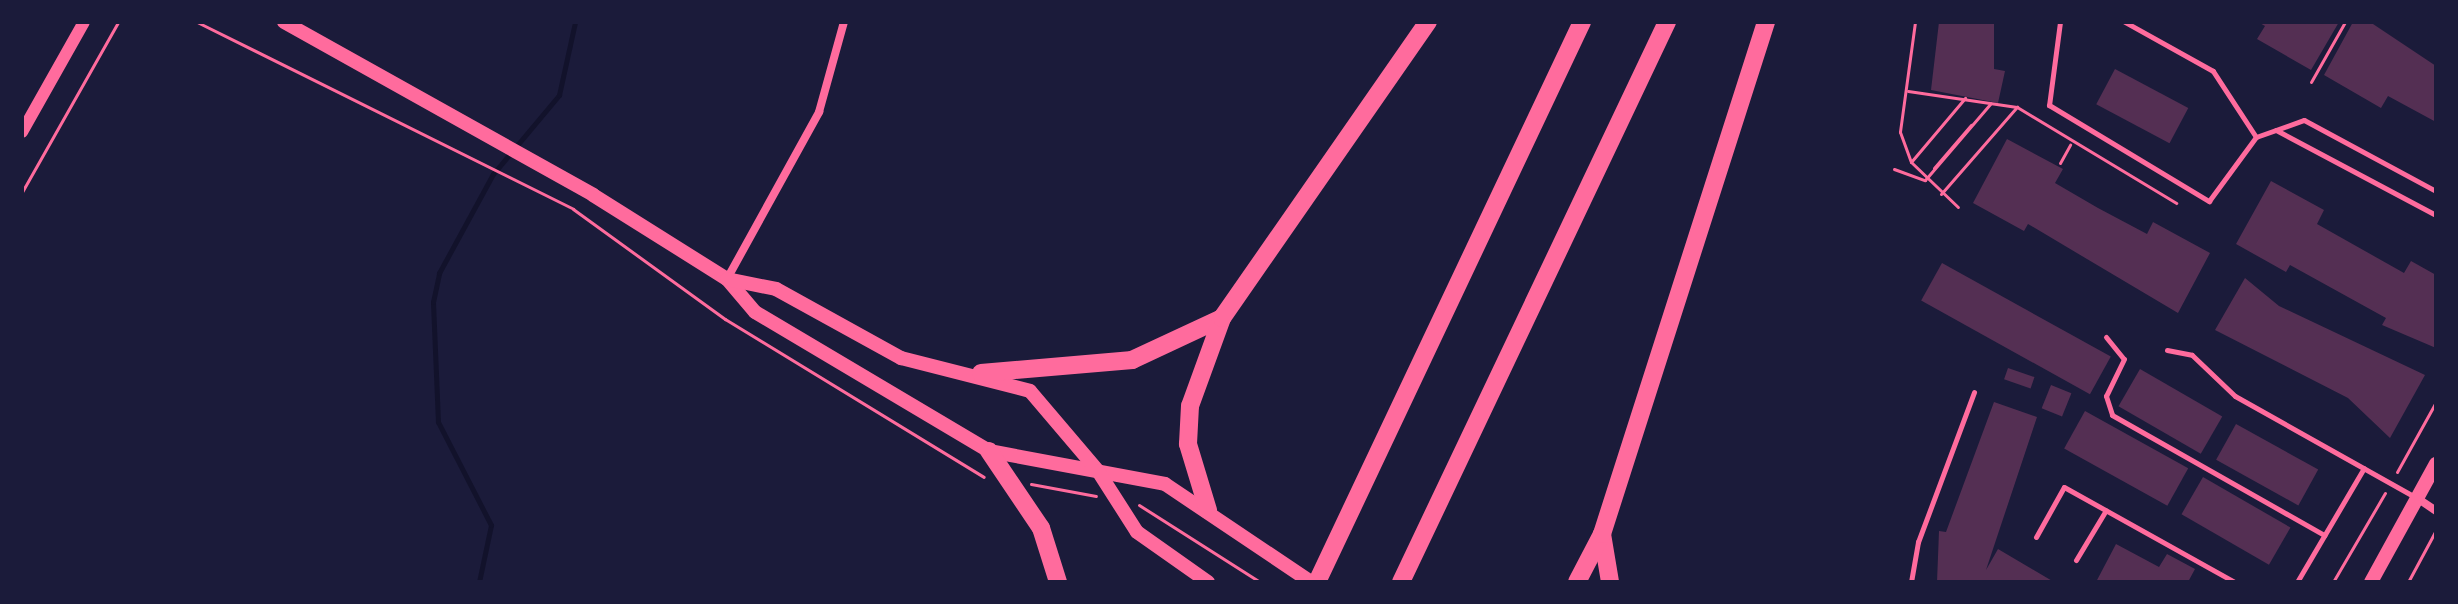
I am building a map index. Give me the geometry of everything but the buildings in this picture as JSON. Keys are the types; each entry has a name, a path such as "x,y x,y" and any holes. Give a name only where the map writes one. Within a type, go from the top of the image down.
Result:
{"highway":[{"path":"1208,510 1188,444 1190,406 1222,318 1428,22"},
{"path":"1317,582 1582,22"},
{"path":"1405,573 1667,22"},
{"path":"1577,582 1602,534 1766,22"},
{"path":"981,373 1132,360 1222,318"},
{"path":"989,451 1041,528 1058,582"},
{"path":"1602,534 1610,582"}],"main road":[{"path":"284,22 593,195 727,279 755,312 989,451 1165,484 1311,582"},
{"path":"727,279 776,289 901,358 981,373 1030,391 1098,471 1137,532 1208,582"},
{"path":"2371,582 2436,464"}],"street":[{"path":"22,132 84,22"},
{"path":"727,279 819,112 835,75 844,22"},
{"path":"2417,498 2436,511"}],"lane":[{"path":"2060,22 2049,105 2079,127 2209,201 2256,137 2304,120 2436,191"},
{"path":"2125,22 2213,71 2256,137"},
{"path":"2275,129 2436,215"},
{"path":"2106,337 2124,359 2106,396 2112,415 2324,535"},
{"path":"2167,350 2192,355 2235,396 2417,498"},
{"path":"1911,582 1918,542 1974,392"},
{"path":"2297,582 2364,468"},
{"path":"2036,537 2064,487 2235,582"},
{"path":"2076,560 2106,510"}],"path":[{"path":"22,192 118,22"},
{"path":"197,22 433,133 573,209"},
{"path":"1915,22 1900,132 1911,162 1925,180 1958,207"},
{"path":"2311,82 2345,22"},
{"path":"1908,91 2017,107 2070,145 2176,203"},
{"path":"1911,162 1965,98"},
{"path":"1925,180 1991,103"},
{"path":"1941,194 2017,107"},
{"path":"1934,168 1971,125"},
{"path":"2060,163 2070,145"},
{"path":"1894,169 1925,180"},
{"path":"2408,582 2436,530"}],"waterway":[{"path":"479,582 491,525 438,422 433,302 439,273 493,174 559,95 575,22"}]}
